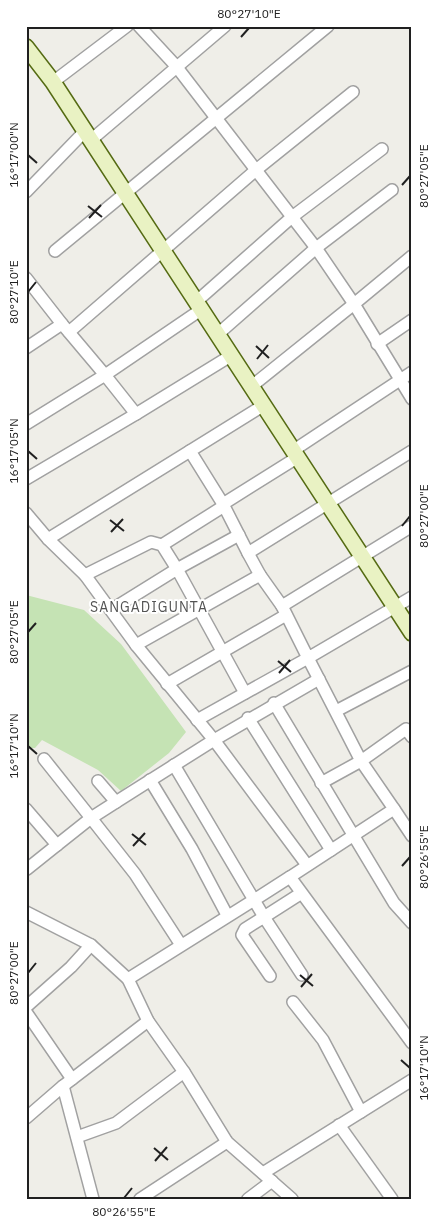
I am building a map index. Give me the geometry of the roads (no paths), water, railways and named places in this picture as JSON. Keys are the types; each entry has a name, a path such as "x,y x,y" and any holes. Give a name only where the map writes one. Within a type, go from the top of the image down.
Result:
{"street":[{"path":"53,82 126,26"},
{"path":"139,26 176,66 316,248 354,304 412,399"},
{"path":"26,192 88,136 225,26"},
{"path":"55,252 327,27"},
{"path":"26,47 53,82 412,632"},
{"path":"26,348 66,328 353,92"},
{"path":"26,424 105,375 199,305 292,216 382,148"},
{"path":"218,334 316,248 392,190"},
{"path":"252,386 412,256"},
{"path":"26,278 136,414"},
{"path":"378,344 412,320"},
{"path":"26,479 232,355"},
{"path":"162,545 223,505 412,372"},
{"path":"48,539 264,405"},
{"path":"190,451 223,505 260,575 284,611 362,761 412,836"},
{"path":"248,553 412,451"},
{"path":"26,513 48,539 85,575 136,645 214,740 307,865"},
{"path":"167,684 222,652 364,556 412,526"},
{"path":"111,610 178,569 239,535"},
{"path":"85,575 150,542 162,545 178,569 245,693"},
{"path":"136,645 260,575"},
{"path":"197,720 412,597"},
{"path":"336,711 412,671"},
{"path":"26,868 91,818 248,718 319,679"},
{"path":"274,703 394,903 412,923"},
{"path":"248,718 331,850"},
{"path":"321,783 362,761 410,730"},
{"path":"44,759 136,874 181,945"},
{"path":"174,765 264,918 302,975"},
{"path":"150,780 192,849 227,915"},
{"path":"98,781 116,802"},
{"path":"26,809 57,845"},
{"path":"128,979 394,809"},
{"path":"290,877 300,894 412,1043"},
{"path":"270,976 242,935 245,929 300,894"},
{"path":"26,912 92,945 128,979 148,1021 184,1072 227,1142 292,1199"},
{"path":"26,1006 92,945"},
{"path":"293,1002 323,1040 361,1112"},
{"path":"26,1012 68,1082 77,1137 92,1199"},
{"path":"26,1118 68,1082 148,1021"},
{"path":"77,1137 116,1123 184,1072"},
{"path":"263,1172 339,1125 411,1084"},
{"path":"339,1125 392,1199"},
{"path":"140,1199 227,1142"},
{"path":"248,1199 272,1181"}],"district":[{"name":"SANGADIGUNTA","path":"149,607"}]}
